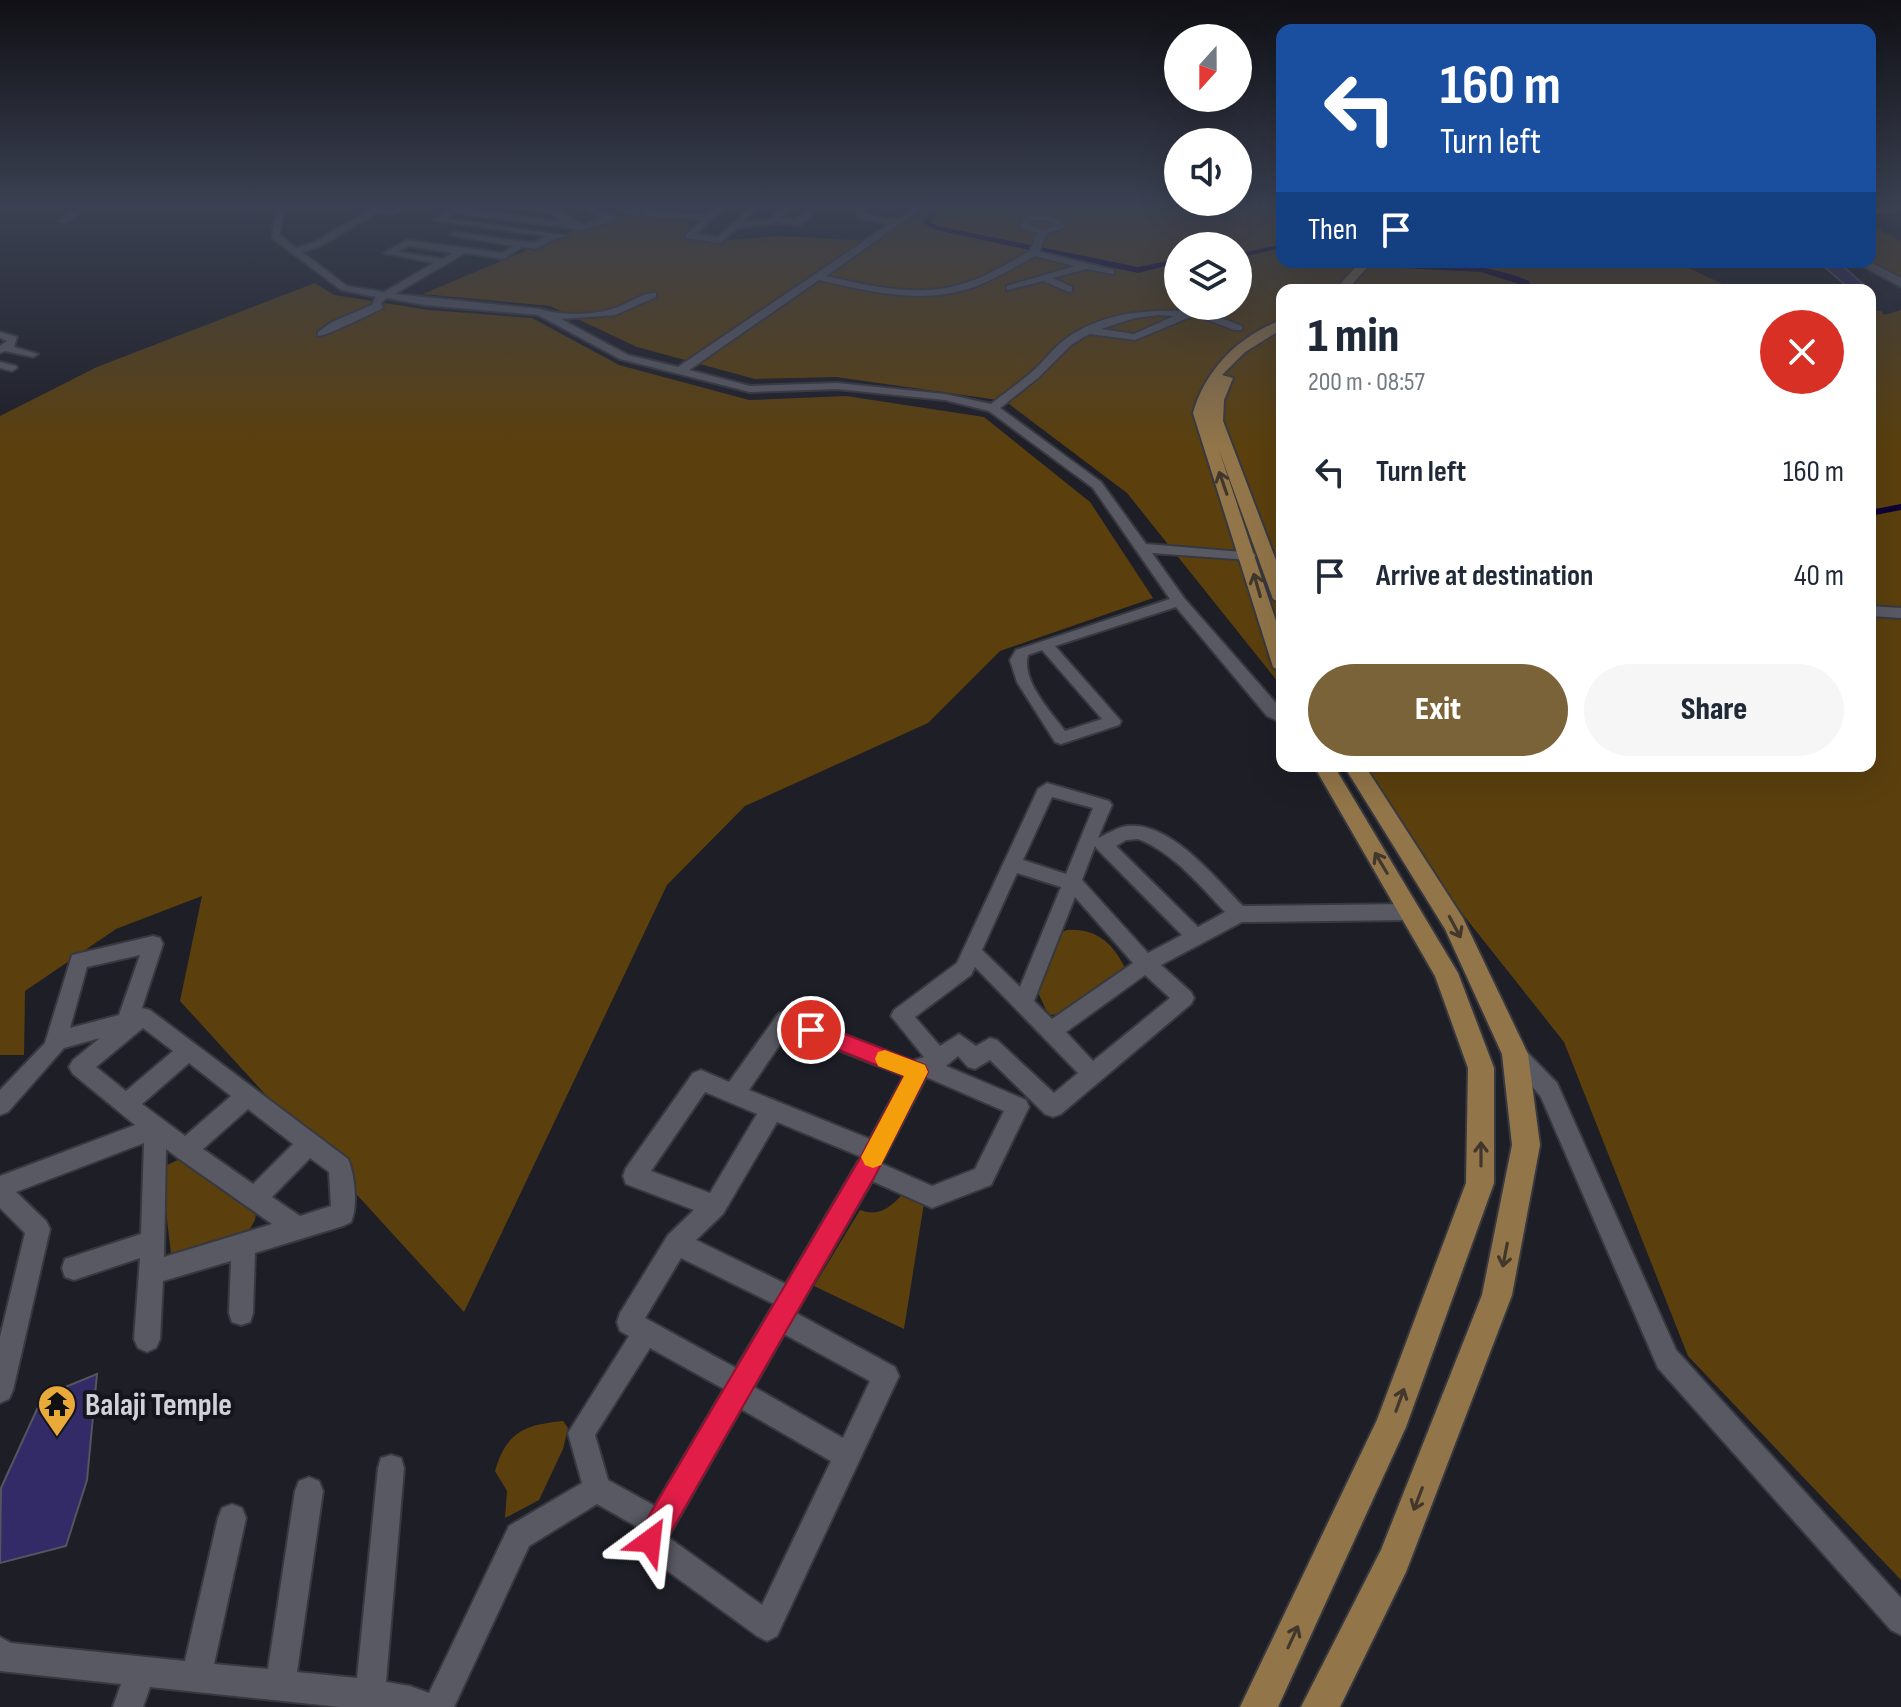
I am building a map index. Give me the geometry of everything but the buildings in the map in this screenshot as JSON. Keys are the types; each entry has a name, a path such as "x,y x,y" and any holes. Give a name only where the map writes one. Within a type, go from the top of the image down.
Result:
{"main road":[{"path":"1276,328 1248,344 1214,373 1203,395 1200,413 1276,647"},
{"path":"1275,558 1216,421 1217,400 1226,377 1248,358 1276,342"},
{"path":"1259,1707 1390,1427 1480,1183 1481,1068 1446,973 1328,772"},
{"path":"1320,1707 1394,1560 1497,1295 1526,1145 1515,1054 1455,925 1358,772"}],"street":[{"path":"342,287 424,302 545,314 615,312 653,295"},
{"path":"322,334 336,324 379,306 376,303 401,287"},
{"path":"680,371 804,287"},
{"path":"859,287 918,294 966,287"},
{"path":"1064,287 1069,289"},
{"path":"545,314 603,302"},
{"path":"993,408 1040,370 1057,348 1075,335 1147,312 1164,310"},
{"path":"545,314 624,357 750,389 837,386 945,397 993,408 1097,485 1179,601 1276,714"},
{"path":"1089,331 1135,337 1173,320"},
{"path":"1212,320 1238,328"},
{"path":"0,335 13,339 12,344 2,349"},
{"path":"2,349 33,354"},
{"path":"1141,548 1249,556"},
{"path":"1045,644 1113,721 1061,738 1019,674 1017,659 1021,653 1045,644 1179,601"},
{"path":"1876,611 1901,613"},
{"path":"1012,864 1070,882 1075,884 1146,964 1184,998 1053,1107 990,1047 975,1060 959,1043 939,1059 901,1016 964,969 1012,864 1047,789 1103,805 1096,842 1070,882 1023,1003"},
{"path":"1096,842 1128,832 1152,837 1172,848 1239,914"},
{"path":"1096,842 1196,937"},
{"path":"1051,1031 1146,964 1239,914 1410,912"},
{"path":"0,1105 54,1048 56,1041 79,961 153,944 127,1022 56,1041"},
{"path":"972,952 1092,1074"},
{"path":"152,1273 343,1214 340,1167 143,1016 80,1067 155,1128 297,1228"},
{"path":"734,1093 785,1020 917,1072"},
{"path":"126,1104 188,1051"},
{"path":"1515,1054 1549,1090 1667,1359 1901,1620"},
{"path":"676,1243 786,1308 886,1376 767,1626 650,1541 786,1308 871,1160 921,1065 1018,1107 983,1177 932,1197 871,1160 772,1109 701,1080 634,1176 715,1206"},
{"path":"186,1150 247,1096"},
{"path":"772,1109 715,1206 676,1243 629,1322 848,1456"},
{"path":"0,1390 38,1229 0,1190 155,1128"},
{"path":"147,1339 152,1273 155,1128"},
{"path":"255,1198 309,1144"},
{"path":"74,1268 153,1242"},
{"path":"241,1313 243,1245"},
{"path":"646,1332 581,1433 597,1489 660,1524"},
{"path":"370,1695 391,1468"},
{"path":"438,1707 519,1536 597,1489"},
{"path":"280,1687 309,1491"},
{"path":"196,1678 232,1518"},
{"path":"0,1652 3,1657 370,1695 410,1701 425,1707"},
{"path":"128,1707 141,1672"}],"shaded area":[{"path":"306,287 321,287 334,295 429,310 532,318 619,365 749,400 846,396 984,417 1090,502 1153,598 1000,651 928,723 745,806 667,885 464,1312 180,1001 202,896 116,929 25,991 24,1055 0,1055 0,416 97,367"},
{"path":"440,287 1164,287 1164,320 1252,320 1252,287 1276,287 1276,679 1127,493 1005,401 836,377 755,379 637,347 550,306 423,294"},
{"path":"1901,310 1901,1580 1688,1356 1564,1042 1350,772 1876,772 1876,311 1884,315"},
{"path":"1062,932 1087,932 1102,939 1115,951 1125,968 1051,1015 1037,990"},
{"path":"182,1158 257,1207 255,1220 247,1234 171,1254 161,1168"},
{"path":"902,1195 924,1203 904,1329 814,1286 860,1210 883,1210"},
{"path":"563,1421 568,1428 563,1449 539,1500 505,1518 507,1491 495,1471 505,1447 519,1432"}],"waterway":[{"path":"1876,512 1901,507"}],"slow traffic":[{"path":"873,1157 917,1072 885,1059"}],"place":[{"name":"Balaji Temple","path":"57,1438"}],"route":[{"path":"650,1541 867,1168 917,1072 811,1030"}]}
